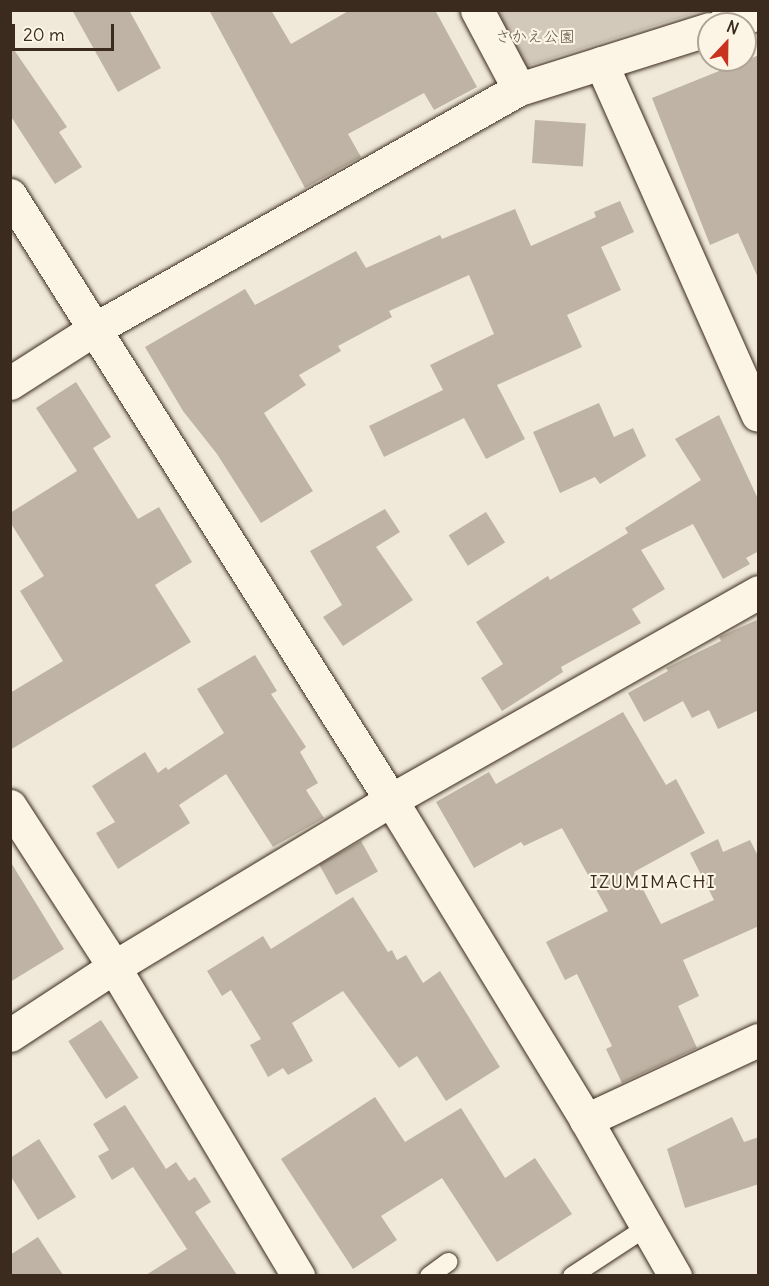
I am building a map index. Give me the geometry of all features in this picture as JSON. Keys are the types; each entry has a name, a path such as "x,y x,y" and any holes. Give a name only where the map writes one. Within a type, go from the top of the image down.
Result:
{"street":[{"path":"477,10 519,89"},
{"path":"10,383 93,330 519,89 697,32"},
{"path":"601,63 759,415"},
{"path":"10,195 391,801 586,1120 675,1275"},
{"path":"10,1035 114,967 391,801 759,592"},
{"path":"10,806 114,967 298,1275"},
{"path":"586,1120 759,1040"}],"lane":[{"path":"572,1275 647,1227"},
{"path":"429,1275 448,1262"}],"green space":[{"name":"さかえ公園","path":"493,11 701,11 697,12 521,68"}],"building":[{"path":"72,10 129,10 161,68 118,92"},
{"path":"209,10 271,10 291,44 350,10 435,10 477,87 434,110 424,93 348,134 361,157 305,188"},
{"path":"10,44 67,127 59,132 82,167 55,184 10,115"},
{"path":"759,55 759,280 738,233 710,245 652,98 717,72 757,72 757,56"},
{"path":"535,120 586,124 583,166 532,163"},
{"path":"620,201 634,232 601,247 621,290 567,315 582,347 497,385 525,439 486,459 464,418 384,457 369,426 443,390 430,365 494,334 469,275 389,311 392,317 338,346 341,351 299,375 306,385 264,413 313,491 261,523 217,454 183,411 145,347 245,289 255,305 356,251 366,268 440,235 442,239 515,209 531,246 596,217 594,212"},
{"path":"76,382 111,437 93,448 138,519 159,507 192,562 155,585 191,642 10,750 10,693 63,661 20,591 44,576 10,522 10,513 77,471 36,408"},
{"path":"599,403 614,437 633,428 646,456 600,484 595,477 560,493 533,432"},
{"path":"719,415 759,501 759,551 746,558 750,564 723,579 693,524 641,550 665,589 632,609 641,623 561,667 563,672 502,711 481,678 503,664 476,622 548,576 550,580 628,533 625,528 701,480 675,439"},
{"path":"385,509 400,532 376,547 413,600 343,646 323,617 342,605 310,551"},
{"path":"486,512 505,543 468,566 449,535"},
{"path":"759,619 759,710 718,729 709,710 692,718 683,701 644,722 628,693 668,671 666,668 721,641 719,637"},
{"path":"255,655 277,691 271,694 306,747 300,752 318,783 306,790 324,818 273,847 226,774 179,805 190,823 118,869 96,833 115,822 92,786 145,752 158,773 166,767 168,770 224,733 197,689"},
{"path":"623,712 666,785 676,779 705,833 634,872 661,924 714,900 690,853 718,839 723,852 750,840 759,858 759,926 683,960 699,996 678,1006 697,1048 622,1083 606,1049 612,1046 577,974 565,980 546,942 608,911 562,828 524,846 521,842 474,868 436,802 489,772 496,784"},
{"path":"361,841 378,872 336,895 319,864"},
{"path":"10,861 64,949 10,982"},
{"path":"353,897 388,952 392,950 397,960 406,955 423,983 440,971 500,1067 446,1101 417,1056 399,1068 343,991 292,1023 313,1061 288,1075 283,1068 268,1077 250,1045 261,1039 231,990 222,996 207,971 263,936 271,949"},
{"path":"101,1020 139,1078 106,1099 68,1041"},
{"path":"375,1097 405,1142 461,1108 505,1178 535,1158 572,1214 497,1262 442,1178 381,1216 397,1240 353,1269 281,1159"},
{"path":"125,1105 166,1169 176,1162 189,1181 195,1177 211,1202 195,1212 237,1275 146,1275 187,1249 133,1167 112,1180 98,1156 109,1150 93,1124"},
{"path":"732,1117 744,1142 759,1137 759,1184 685,1208 667,1149"},
{"path":"39,1139 76,1197 38,1220 10,1175 10,1158"},
{"path":"38,1237 63,1275 10,1275 10,1255"}],"district":[{"name":"IZUMIMACHI","path":"653,882"}]}
